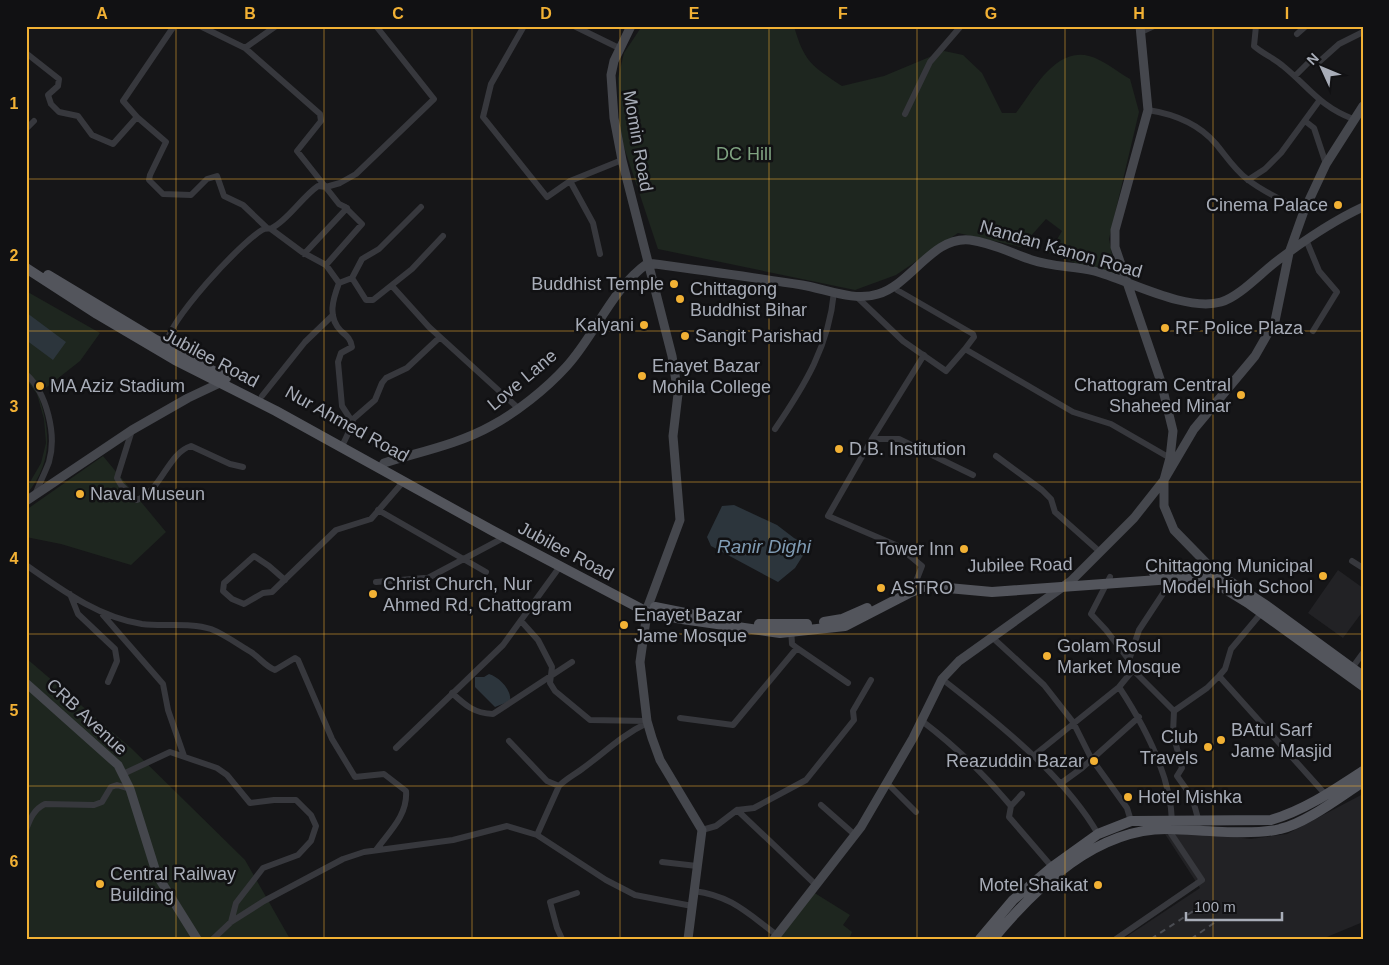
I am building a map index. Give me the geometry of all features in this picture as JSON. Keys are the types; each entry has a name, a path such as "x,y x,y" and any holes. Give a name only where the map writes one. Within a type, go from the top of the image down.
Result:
{"main road":[{"name":"Momin Road","path":"631,26 618,48 611,75 614,118 622,160 672,356 677,388 673,436 680,520 650,608 640,662 647,722 660,760 702,830"},
{"path":"1141,29 1148,110 1114,230 1115,247 1161,382 1173,431 1170,458 1164,480 1164,506 1174,530 1215,572 1363,686"},
{"path":"775,937 855,835 887,784 922,721 942,679 959,661 1067,584 1134,518 1164,480 1194,429 1255,356 1275,321 1289,253 1304,211 1326,164 1363,106"},
{"name":"Nandan Kanon Road","path":"648,263 739,276 857,297 878,294 896,286 939,250 959,240 993,245 1042,262 1093,271 1128,285 1190,303 1222,302 1289,253 1363,207"},
{"name":"Nur Ahmed Road","path":"26,262 225,380 262,396 344,442 382,466 650,608"},
{"name":"Love Lane","path":"382,466 462,439 491,426 518,408 567,367 628,281 648,263"},
{"name":"Jubilee Road","path":"26,268 175,360 225,380 382,466 403,482 505,537 650,608 791,628 842,619 915,584 931,580 989,586 1067,584 1215,572"},
{"path":"26,501 132,430 188,398 225,380"},
{"path":"1169,575 1200,577 1212,581 1264,609 1363,676"},
{"path":"791,628 845,626 926,586 992,592 1067,584"},
{"name":"CRB Avenue","path":"26,683 113,760 124,774 157,876 194,938"},
{"path":"980,939 1013,900 1052,867 1098,834 1131,821 1170,825 1259,826 1289,815 1326,795 1363,771"},
{"path":"993,939 1020,907 1058,874 1097,846 1137,831 1199,822 1280,829 1293,824 1363,782"},
{"path":"688,939 702,830"}],"street":[{"path":"174,26 123,101 137,117 166,142 149,180 163,194 191,195 207,179 217,176 224,196 243,205 269,228 304,254 326,265 339,283"},
{"path":"200,26 245,48 320,114 321,121 297,151 339,204 347,208 362,225 326,265"},
{"path":"245,48 276,26"},
{"path":"166,345 167,337 174,324 212,277 252,238 269,228 320,185 326,186 340,183 356,174 434,99 376,26"},
{"path":"524,26 491,84 483,117 546,196 549,197 570,181 622,160"},
{"path":"574,26 618,48"},
{"path":"904,114 930,62 961,26"},
{"path":"1141,29 1154,26"},
{"path":"1256,26 1254,46 1295,76 1319,101 1333,111 1353,119"},
{"path":"1297,34 1306,26"},
{"path":"1295,76 1309,62 1320,61 1339,44 1363,32"},
{"path":"26,53 59,79 58,86 48,94 53,106 62,114 78,116 97,140 113,144 137,117"},
{"path":"1248,180 1265,169 1281,153 1319,101"},
{"path":"1148,110 1162,112 1200,129 1218,146 1235,170 1248,180 1304,211"},
{"path":"26,129 34,121"},
{"path":"1305,121 1314,128 1326,164"},
{"path":"570,181 593,223 600,254"},
{"path":"339,283 352,278 362,259 379,249 421,207"},
{"path":"304,254 347,208"},
{"path":"352,278 358,289 370,301 412,269 443,236"},
{"path":"1307,242 1319,271 1337,292 1313,331"},
{"path":"339,283 332,307 333,315 335,324 352,343 350,349 341,353 338,362 342,406 352,420 352,427 344,442"},
{"path":"392,286 440,337 518,408"},
{"path":"857,297 903,341 946,371 974,337 973,334 897,290 896,286"},
{"path":"775,429 806,384 818,359 834,292"},
{"path":"262,396 306,342 333,315"},
{"path":"352,420 375,400 386,378 407,368 440,337"},
{"path":"965,349 1073,412 1111,424 1170,458"},
{"path":"915,584 922,566 898,546 828,516 924,356"},
{"path":"26,374 40,390 52,432 49,461 35,495"},
{"path":"132,430 117,478 120,485 138,500 143,498 166,474 173,461 186,448 191,446 230,464 243,467"},
{"path":"872,440 899,439 973,475"},
{"path":"996,456 1042,490 1051,499 1055,512 1100,552"},
{"path":"285,580 254,556 224,583 223,591 232,599 244,604 263,593 272,592 285,580 336,530 371,519 403,482"},
{"path":"378,510 486,572"},
{"path":"411,587 505,537"},
{"path":"1352,561 1363,568"},
{"path":"26,565 70,594 114,618 144,624 211,629 252,653 266,666 275,670 295,658 298,660 332,739 355,777 384,774 406,791 406,802 401,816 376,850"},
{"path":"396,748 502,645 561,566"},
{"path":"1129,660 1139,630 1164,592 1169,575"},
{"path":"376,582 427,578"},
{"path":"1109,580 1091,614 1129,660 1133,670 1174,711 1173,733 1182,768 1177,776 1192,797 1199,822"},
{"path":"70,594 78,614 115,649 117,661 108,682"},
{"path":"1174,711 1207,688 1219,676 1225,669 1231,649 1264,609"},
{"path":"100,612 163,684 168,710 184,756"},
{"path":"521,621 541,646 552,667 550,683 555,691 590,720 647,722"},
{"path":"791,628 792,644 848,683"},
{"path":"993,638 1044,685 1073,722 1091,758 1126,808 1131,821"},
{"path":"680,718 733,725 797,648"},
{"path":"1352,668 1363,653"},
{"path":"452,693 468,708 479,714 493,714 572,662"},
{"path":"1032,757 1073,722 1119,687 1133,670"},
{"path":"1219,676 1326,795"},
{"path":"942,679 988,715 1060,784 1098,834"},
{"path":"702,830 716,826 737,810 754,808 806,780 854,720 853,710 871,680"},
{"path":"1116,939 1202,880 1170,825 1172,802 1144,725 1119,687"},
{"path":"1060,784 1082,768 1139,717"},
{"path":"922,721 952,744 993,784 1011,806"},
{"path":"537,835 559,786 628,732 647,722"},
{"path":"509,741 547,781 559,786"},
{"path":"124,774 170,752 216,768 227,775 250,803 284,799 296,800 304,806 315,820 316,826 311,841 298,855 263,868 236,903 231,922"},
{"path":"887,784 916,812"},
{"path":"26,830 32,814 45,804 94,805 102,802 111,787 117,785 130,789"},
{"path":"1022,794 1011,806 1009,817 1052,867"},
{"path":"821,806 855,835"},
{"path":"737,810 816,885"},
{"path":"213,939 231,922 324,868 364,852 453,840 507,826 537,835 606,880 635,895 692,906"},
{"path":"662,862 697,866"},
{"path":"694,891 714,894 730,900 775,937"},
{"path":"562,939 550,902 577,893"}],"shaded area":[{"path":"1338,570 1363,588 1363,611 1343,638 1308,613"},
{"path":"1363,794 1363,922 1322,939 1123,939 1200,888 1165,834 1207,834 1251,839 1287,834"}],"green space":[{"name":"DC Hill","path":"642,26 794,26 806,56 816,68 842,86 884,76 944,51 963,55 982,73 1002,113 1016,113 1055,64 1077,55 1089,56 1099,60 1130,79 1139,112 1109,239 1117,279 1049,253 1062,231 1046,219 1021,247 958,233 896,275 855,290 658,249 620,135 618,78 624,53"},
{"name":"MA Aziz Stadium","path":"26,291 100,333 80,361 38,394 45,421 47,446 41,471 26,495 26,489 41,463 46,443 44,419 37,394 26,379"},
{"path":"103,456 166,532 131,565 61,544 26,537 26,510"},
{"path":"26,658 131,748 245,860 290,939 26,939"},
{"path":"813,892 850,915 843,925 852,932 849,939 778,939"}],"water":[{"path":"27,313 66,342 53,360 26,340"},
{"name":"Ranir Dighi","path":"734,505 777,525 794,538 809,546 795,568 778,582 711,546 707,537 722,506"},
{"path":"489,674 504,684 509,693 510,701 495,707 475,687 475,677 484,677"}],"railway":[{"path":"1151,939 1201,906"},
{"path":"1191,939 1214,923"}],"place":[{"name":"Cinema Palace","path":"1338,205"},
{"name":"Buddhist Temple","path":"674,284"},
{"name":"Chittagong Buddhist Bihar","path":"680,299"},
{"name":"Kalyani","path":"644,325"},
{"name":"RF Police Plaza","path":"1165,328"},
{"name":"Sangit Parishad","path":"685,336"},
{"name":"Enayet Bazar Mohila College","path":"642,376"},
{"name":"MA Aziz Stadium","path":"40,386"},
{"name":"Chattogram Central Shaheed Minar","path":"1241,395"},
{"name":"D.B. Institution","path":"839,449"},
{"name":"Naval Museun","path":"80,494"},
{"name":"Tower Inn","path":"964,549"},
{"name":"Chittagong Municipal Model High School","path":"1323,576"},
{"name":"ASTRO","path":"881,588"},
{"name":"Christ Church, Nur Ahmed Rd, Chattogram","path":"373,594"},
{"name":"Enayet Bazar Jame Mosque","path":"624,625"},
{"name":"Golam Rosul Market Mosque","path":"1047,656"},
{"name":"BAtul Sarf Jame Masjid","path":"1221,740"},
{"name":"Club Travels","path":"1208,747"},
{"name":"Reazuddin Bazar","path":"1094,761"},
{"name":"Hotel Mishka","path":"1128,797"},
{"name":"Central Railway Building","path":"100,884"},
{"name":"Motel Shaikat","path":"1098,885"}]}
